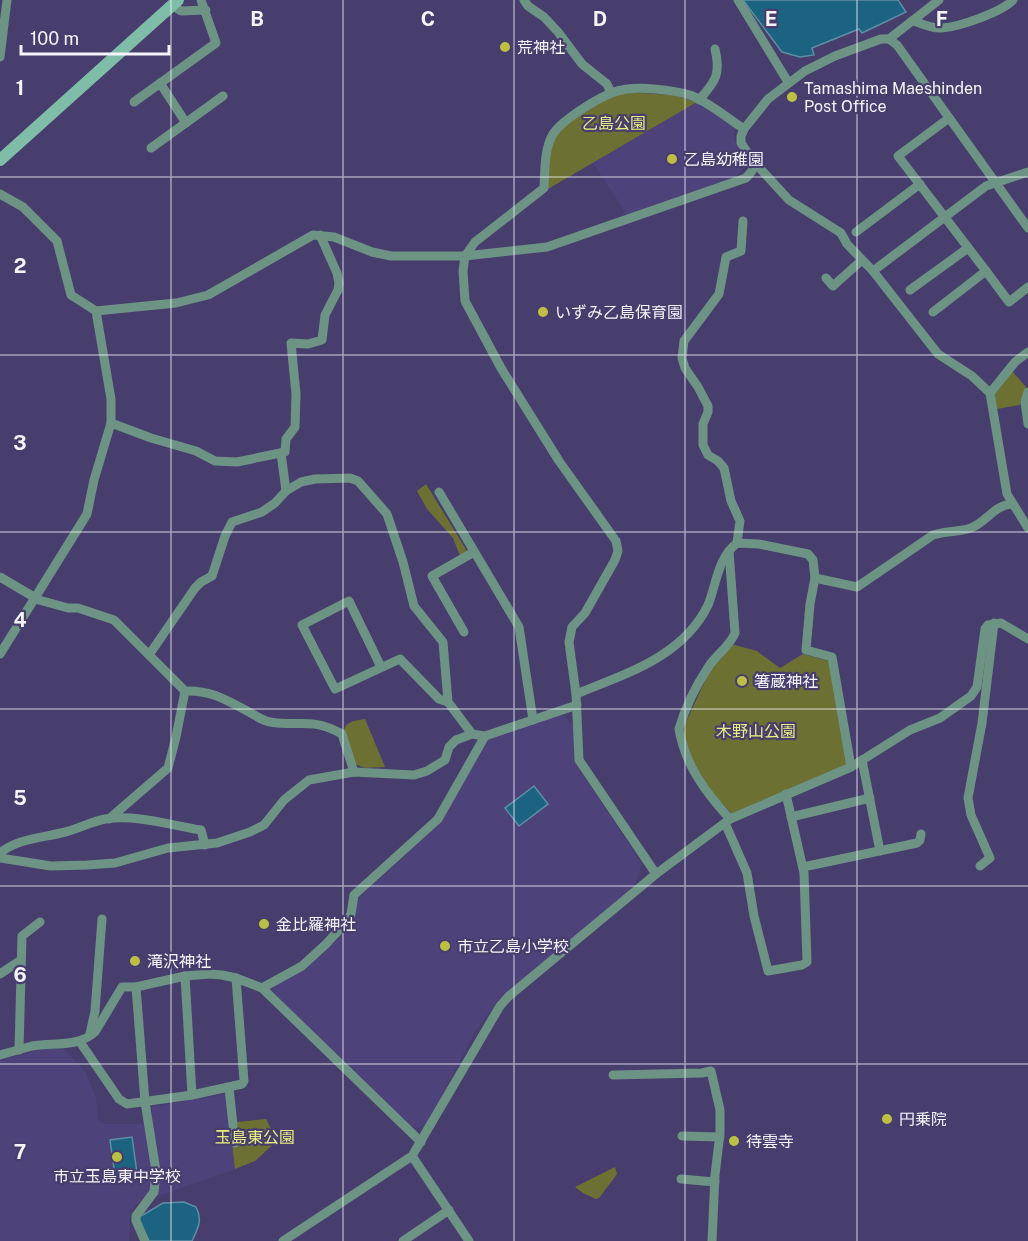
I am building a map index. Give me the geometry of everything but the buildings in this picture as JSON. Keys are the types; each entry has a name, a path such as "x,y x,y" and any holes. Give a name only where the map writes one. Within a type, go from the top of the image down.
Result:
{"main road":[{"path":"0,160 175,3"}],"street":[{"path":"0,57 7,0"},
{"path":"134,102 216,43 201,0"},
{"path":"524,0 558,32 582,64 607,84 611,93"},
{"path":"738,0 789,82"},
{"path":"938,0 889,39 881,39 805,70 768,99 744,129 741,143 754,162 789,200 841,233 847,244 873,271 938,354 972,376 990,393 1007,494 1028,528"},
{"path":"914,21 942,28 969,21 1008,5 1013,0"},
{"path":"175,3 181,11 206,9"},
{"path":"889,39 897,45 1028,228"},
{"path":"699,100 713,84 719,65 716,49"},
{"path":"160,83 186,123"},
{"path":"656,874 579,760 577,705 569,642 572,627 585,614 615,560 618,550 616,541 559,461 501,368 468,309 463,292 465,256 475,242 544,188 547,156 552,135 556,130 573,115 611,93 624,89 680,93 699,100 744,129"},
{"path":"151,148 223,96"},
{"path":"949,118 898,156 1009,302 1028,287"},
{"path":"0,194 23,207 57,241 71,295 96,311 176,303 208,295 313,235 334,237 372,252 391,256 465,256 547,247 746,178 752,171 754,162"},
{"path":"873,271 995,182 1028,172"},
{"path":"856,232 920,184"},
{"path":"576,694 646,666 682,640 698,621 708,604 720,567 729,551 737,543 740,521 730,501 724,468 718,460 708,455 703,445 703,424 708,406 685,368 682,358 684,341 719,294 726,257 741,251 743,221"},
{"path":"111,423 196,451 215,461 237,462 285,452 286,439 295,427 296,394 291,343 308,344 322,340 325,315 338,290 338,279 320,235"},
{"path":"910,290 968,248"},
{"path":"826,278 833,286 862,260"},
{"path":"933,312 986,271"},
{"path":"0,654 87,513 111,423 111,399 96,311"},
{"path":"990,393 1015,362 1028,352"},
{"path":"1028,392 1025,402 1028,424"},
{"path":"281,453 286,491"},
{"path":"149,655 195,588 212,576 232,522 262,512 286,491 301,482 315,479 350,478 358,481 387,514 403,562 414,606 443,642 448,702 472,734"},
{"path":"439,492 519,627 534,720"},
{"path":"815,578 857,587 933,535 945,531 972,528 1003,505 1012,504"},
{"path":"737,543 759,544 808,554 813,560 815,578 806,650 832,657 851,767"},
{"path":"729,551 735,633 733,639 710,664 679,729 688,760 727,821 747,873 754,916 768,972 807,962 807,903 803,867 786,794"},
{"path":"464,632 432,576 474,552"},
{"path":"0,577 39,600 68,608 78,608 114,620 184,691 204,691 217,695 269,722 320,724 342,734 354,772"},
{"path":"381,667 349,601 302,625 335,689 400,659 439,699 448,702"},
{"path":"980,866 990,858 971,814 968,798 982,723 994,623"},
{"path":"283,1241 412,1156 504,1001 656,874 727,821 851,767 910,730 940,718 971,696 976,687 985,629 988,625 1001,623 1028,639"},
{"path":"109,819 168,768 184,691"},
{"path":"0,858 51,866 87,865 115,863 168,848 217,843 264,825 284,800 309,780 354,772 414,775 427,771 445,760 449,747 456,740 472,734 485,736 577,705"},
{"path":"262,988 302,966 326,944 348,920 354,895 438,819 485,736"},
{"path":"862,760 880,851"},
{"path":"791,817 870,798"},
{"path":"0,853 10,846 30,839 66,832 109,819 131,819 201,830 205,845"},
{"path":"803,867 917,843 921,834"},
{"path":"89,1037 95,1011 102,919"},
{"path":"19,1050 22,936 40,922"},
{"path":"0,974 21,960"},
{"path":"0,1055 33,1046 80,1042 89,1037 95,1032 122,987 136,987 185,976 222,975 262,988 421,1142"},
{"path":"185,976 192,1095"},
{"path":"80,1042 119,1100 127,1104 192,1095 242,1084 244,1081 236,978"},
{"path":"136,987 145,1102 156,1181 152,1196 136,1216 145,1241"},
{"path":"614,1075 711,1071 720,1110 712,1241"},
{"path":"229,1088 235,1143"},
{"path":"682,1136 720,1137"},
{"path":"412,1156 469,1241"},
{"path":"681,1179 715,1182"},
{"path":"403,1241 449,1210"}],"shaded area":[{"name":"乙島幼稚園","path":"697,102 735,128 734,140 742,155 742,170 735,177 628,216 593,163"},
{"name":"市立乙島小学校","path":"555,716 564,716 574,726 574,756 577,766 642,864 634,888 498,1000 475,1032 427,1124 420,1128 409,1126 273,992 272,986 352,921 357,900 440,823 490,738"},
{"name":"市立玉島東中学校","path":"44,1049 64,1049 85,1071 96,1098 98,1120 104,1124 152,1124 152,1107 226,1094 235,1169 138,1203 130,1211 129,1241 0,1241 0,1061"}],"green space":[{"name":"乙島公園","path":"624,92 673,95 697,102 548,189 550,149 559,132 607,98"},
{"path":"1012,371 1026,387 1020,405 997,409 993,392"},
{"path":"426,484 467,551 460,556 453,538 427,509 417,491"},
{"name":"木野山公園","path":"731,644 757,651 780,668 803,654 829,661 847,764 732,814 708,788 683,738 685,724 712,666"},
{"path":"365,719 385,767 365,768 355,764 344,732 346,726 351,722"},
{"name":"玉島東公園","path":"266,1119 277,1141 255,1161 235,1169 232,1144 239,1144 237,1122"},
{"path":"615,1167 617,1174 599,1198 596,1199 575,1187"}],"water":[{"path":"743,0 898,0 906,12 862,33 859,29 812,48 814,55 800,57 782,52"},
{"path":"534,786 548,804 519,826 505,808"},
{"path":"132,1137 137,1173 115,1176 110,1140"},
{"path":"184,1202 196,1207 199,1216 198,1228 192,1241 147,1241 138,1215 143,1215 163,1203"}],"place":[{"name":"荒神社","path":"505,47"},
{"name":"Tamashima Maeshinden Post Office","path":"792,97"},
{"name":"乙島幼稚園","path":"672,159"},
{"name":"いずみ乙島保育園","path":"543,312"},
{"name":"箸蔵神社","path":"742,681"},
{"name":"金比羅神社","path":"264,924"},
{"name":"市立乙島小学校","path":"445,946"},
{"name":"滝沢神社","path":"135,961"},
{"name":"円乗院","path":"887,1119"},
{"name":"待雲寺","path":"734,1141"},
{"name":"市立玉島東中学校","path":"117,1157"}]}
